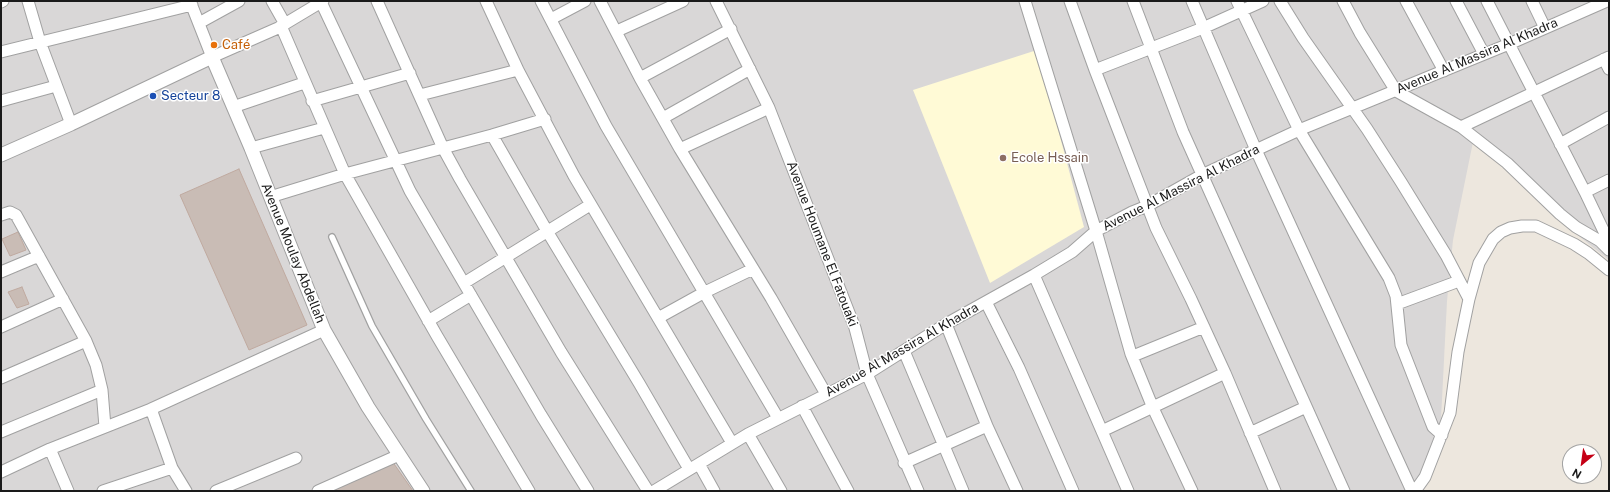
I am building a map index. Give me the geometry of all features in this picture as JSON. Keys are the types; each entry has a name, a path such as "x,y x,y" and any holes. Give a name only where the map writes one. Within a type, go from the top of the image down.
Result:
{"street":[{"path":"28,1 40,42 71,124"},
{"path":"199,23 239,1"},
{"path":"272,1 283,25 304,83 345,174 428,321 529,491"},
{"path":"377,1 443,148 505,258 561,352 648,491"},
{"path":"486,1 518,70 590,205 732,443"},
{"path":"541,1 606,126 778,418"},
{"path":"551,19 585,1"},
{"path":"600,1 617,31 640,78 680,149 753,269 826,394"},
{"path":"617,31 683,1"},
{"name":"Avenue Houmane El Fatouaki","path":"716,1 769,108 855,328 867,374 904,463 918,491"},
{"path":"1024,1 1096,231 1133,356 1153,408 1192,491"},
{"path":"1070,1 1156,228 1204,327 1275,491"},
{"path":"1134,1 1165,87 1202,175 1344,491"},
{"path":"1192,1 1256,150 1412,491"},
{"path":"1237,1 1299,130 1389,278 1396,296 1400,337 1403,351 1431,422 1442,435"},
{"path":"1095,70 1203,28 1263,1"},
{"path":"1280,1 1317,59 1353,109 1433,233 1469,299"},
{"path":"1343,1 1360,33 1396,91 1460,127 1506,163 1571,223 1605,238"},
{"path":"1406,1 1444,71"},
{"path":"1456,1 1484,54"},
{"path":"1487,1 1532,92 1585,192 1609,250"},
{"path":"1532,1 1545,28"},
{"name":"Avenue Al Massira Al Khadra","path":"654,491 748,434 867,374 946,324 1072,252 1096,231 1132,212 1147,206 1202,175 1299,130 1509,44 1545,28 1586,5 1607,1"},
{"path":"1,155 283,25 322,2 395,161 434,234 541,415 588,491"},
{"path":"1,52 191,3"},
{"name":"Avenue Moulay Abdellah","path":"191,3 324,330 368,408 423,491"},
{"path":"640,78 731,29"},
{"path":"1460,127 1532,92 1607,62"},
{"path":"663,118 750,69"},
{"path":"420,95 518,70"},
{"path":"312,101 410,73"},
{"path":"233,107 304,83"},
{"path":"1,101 56,86"},
{"path":"680,149 769,108"},
{"path":"1560,144 1609,117"},
{"path":"270,197 345,174 492,136 545,119"},
{"path":"251,148 324,128"},
{"path":"492,136 547,231 639,382 694,467 714,491"},
{"path":"1585,192 1609,180"},
{"path":"464,283 590,205"},
{"path":"1,215 10,212 16,215 86,341 96,365 102,390 105,427"},
{"path":"1415,491 1425,476 1450,413 1458,352 1469,299 1479,263 1493,239 1501,232 1510,228 1536,226 1574,244 1609,270"},
{"path":"1,272 39,256"},
{"path":"658,318 705,292 753,269"},
{"path":"1034,275 1128,491"},
{"path":"1397,304 1459,280"},
{"path":"428,321 470,295"},
{"path":"1,327 63,299"},
{"path":"986,302 1019,368 1073,491"},
{"path":"946,324 987,426 1017,491"},
{"path":"1133,356 1204,327"},
{"path":"1,472 50,449 152,409 324,330"},
{"path":"1,378 86,341"},
{"path":"904,351 963,491"},
{"path":"1102,431 1225,374"},
{"path":"1,432 102,390"},
{"path":"802,406 848,491"},
{"path":"1250,433 1306,407"},
{"path":"152,409 172,468 186,491"},
{"path":"904,463 987,426"},
{"path":"748,434 781,491"},
{"path":"50,449 68,491"},
{"path":"318,491 399,455"},
{"path":"216,491 296,458"},
{"path":"103,491 172,468"}],"lane":[{"path":"332,237 372,326 426,419 471,491"}],"shaded area":[{"path":"1,1 1609,1 1609,260 1570,229 1506,165 1473,142 1453,240 1447,301 1441,419 1420,486 1410,491 1,491"},
{"name":"Ecole Hssain","path":"1037,50 1084,227 990,283 913,90"}],"building":[{"path":"239,169 307,325 249,350 180,195"},
{"path":"18,232 26,250 10,256 2,239"},
{"path":"22,287 29,304 17,308 8,292"},
{"path":"392,461 413,491 330,491"}],"place":[{"name":"Café","path":"214,45"},
{"name":"Secteur 8","path":"153,96"},
{"name":"Ecole Hssain","path":"1003,158"}]}
